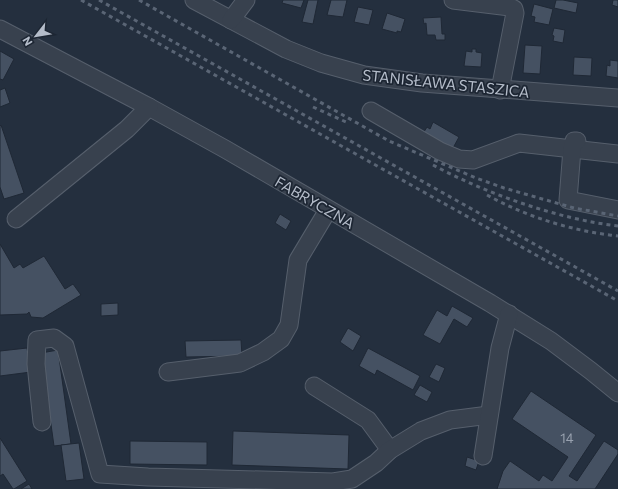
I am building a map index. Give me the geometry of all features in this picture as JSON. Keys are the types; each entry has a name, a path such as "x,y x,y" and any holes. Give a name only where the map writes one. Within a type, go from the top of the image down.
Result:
{"street":[{"name":"STANISŁAWA STASZICA","path":"194,0 286,50 344,70 384,78 500,90 618,98"},
{"path":"231,20 246,0"},
{"path":"453,0 510,7 514,9 515,13 500,90"},
{"name":"FABRYCZNA","path":"0,29 149,107 509,314 551,341 618,393"},
{"path":"16,220 127,129 149,107"},
{"path":"370,111 440,151 459,159 473,160 509,145 519,143 618,154"},
{"path":"618,145 574,141 568,200 618,210"},
{"path":"168,372 240,363 263,352 282,339 289,325 298,260 328,210"},
{"path":"483,456 500,348 509,314"},
{"path":"42,422 36,364 37,340 54,338 65,346 100,474 148,477 333,482 352,479 376,463 390,450 421,431 450,420 489,415"},
{"path":"314,386 368,420 390,450"}],"building":[{"path":"283,0 304,0 301,8 282,3"},
{"path":"308,0 318,0 313,24 302,22"},
{"path":"331,0 347,0 343,17 327,15"},
{"path":"556,0 578,3 576,13 554,8"},
{"path":"613,0 618,0 618,7 612,5"},
{"path":"534,4 553,9 549,25 534,22 535,17 531,16"},
{"path":"358,7 373,10 369,25 354,22"},
{"path":"387,13 405,19 401,32 397,31 397,33 382,29"},
{"path":"441,17 442,34 445,34 445,40 436,40 435,35 427,35 426,23 424,24 423,18"},
{"path":"554,28 565,30 563,43 553,41 554,36 552,35"},
{"path":"525,45 542,46 540,74 523,73"},
{"path":"472,49 476,49 476,52 482,53 481,67 464,66 466,51 472,52"},
{"path":"0,51 14,59 3,80 0,79"},
{"path":"574,57 592,58 591,76 573,75"},
{"path":"610,60 618,61 618,78 606,76 607,65 610,66"},
{"path":"5,88 10,103 0,107 0,90"},
{"path":"433,122 459,137 453,148 450,146 446,151 422,135 427,127 430,129"},
{"path":"1,125 24,193 4,199 0,187"},
{"path":"280,214 291,221 286,230 275,223"},
{"path":"0,244 14,268 20,264 23,268 44,256 65,289 73,284 81,295 43,318 31,317 29,312 27,314 0,315"},
{"path":"118,303 118,315 101,316 101,304"},
{"path":"452,306 473,318 467,327 454,319 440,344 423,335 437,310 447,316"},
{"path":"348,328 361,336 353,351 340,342"},
{"path":"241,340 242,356 186,357 185,341"},
{"path":"27,348 31,372 0,376 0,351"},
{"path":"368,348 420,376 413,390 377,370 375,375 359,366"},
{"path":"58,350 71,444 54,446 41,353"},
{"path":"436,364 445,368 439,382 429,377"},
{"path":"420,385 432,392 427,402 414,395"},
{"path":"531,391 596,435 569,476 577,481 604,441 618,450 618,454 595,489 497,489 503,471 510,461 539,481 543,475 552,481 568,457 512,419"},
{"path":"233,431 349,435 348,469 232,465"},
{"path":"0,438 27,481 14,489 3,474 0,476"},
{"path":"130,441 207,442 207,465 130,464"},
{"path":"79,443 84,479 66,481 61,445"},
{"path":"467,457 479,461 476,470 465,466"},
{"path":"29,484 32,489 21,489"}],"railway":[{"path":"81,0 618,301"},
{"path":"99,0 618,291"},
{"path":"139,0 389,141 476,178 504,188 574,208 618,216"},
{"path":"313,107 346,122"},
{"path":"433,165 476,186 523,204 571,218 618,226"},
{"path":"487,195 518,210 550,222 584,231 618,236"}]}
